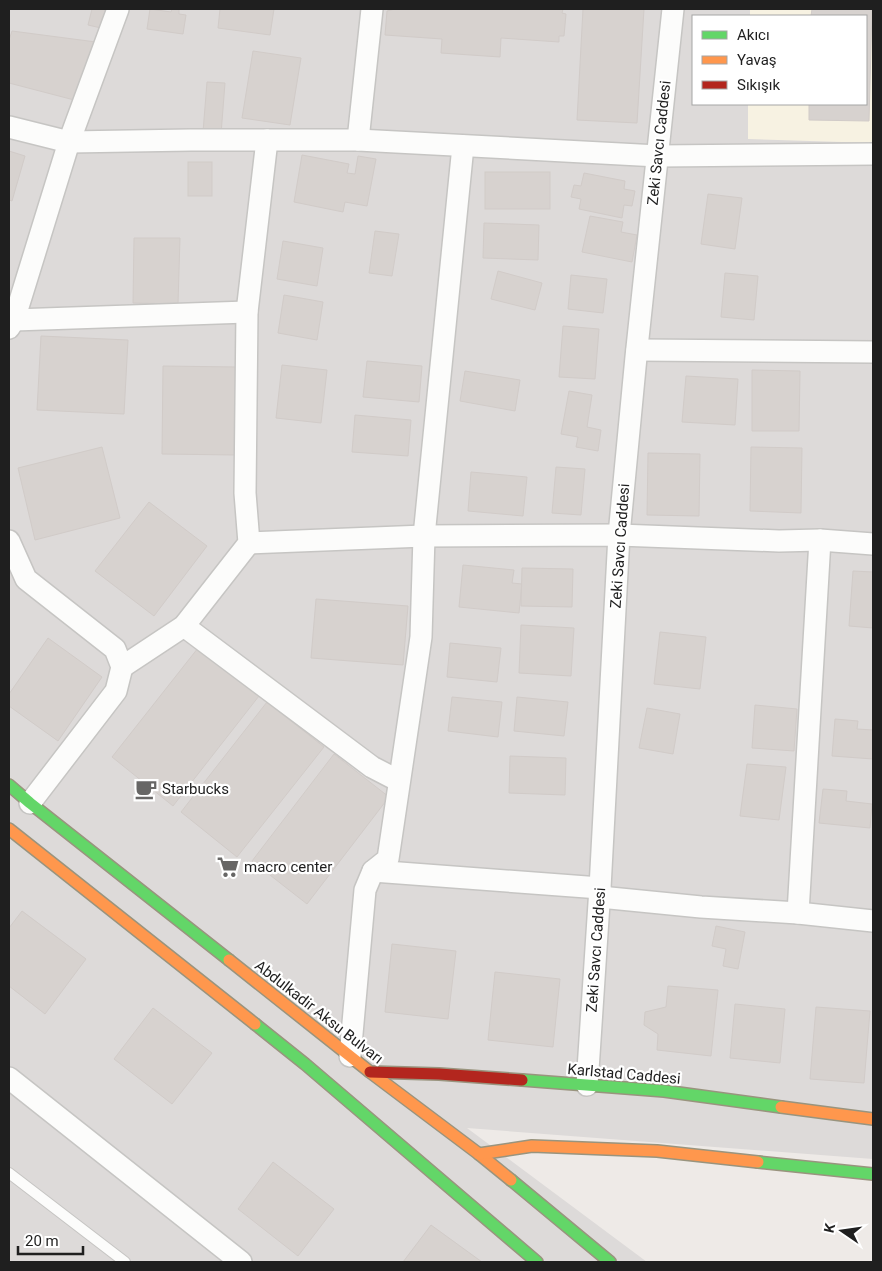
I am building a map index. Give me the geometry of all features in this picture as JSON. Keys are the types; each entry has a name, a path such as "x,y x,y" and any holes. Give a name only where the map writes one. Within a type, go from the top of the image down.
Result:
{"main road":[{"name":"Abdulkadir Aksu Bulvarı","path":"9,785 370,1072 479,1154 610,1262"},
{"path":"9,829 305,1064 537,1262"},
{"name":"Karlstad Caddesi","path":"370,1072 439,1074 664,1091 873,1119"},
{"path":"479,1154 532,1146 648,1151 873,1174"}],"street":[{"path":"118,9 69,142 12,324 247,312"},
{"path":"358,140 372,9"},
{"name":"Zeki Savcı Caddesi","path":"587,1085 620,535 637,350 673,9"},
{"path":"9,127 69,142 358,140 658,156 873,154"},
{"path":"122,667 184,626 249,543 245,493 247,312 267,140"},
{"path":"350,1056 365,890 373,871 388,859 421,637 424,536 463,146"},
{"path":"637,350 873,352"},
{"path":"249,543 424,536 620,535 779,541 820,540 873,544"},
{"path":"798,913 820,540"},
{"path":"9,541 26,579 115,649 122,667 116,691 30,803"},
{"path":"184,626 372,767 400,781"},
{"path":"373,871 600,893 702,907 798,913 873,921"},
{"path":"9,1078 241,1262"}],"lane":[{"path":"9,1173 125,1262"}],"shaded area":[{"path":"9,9 873,9 873,1159 467,1128 647,1262 9,1262"},
{"path":"750,9 873,9 873,143 748,139 748,105 867,105 867,15 750,15"}],"building":[{"path":"92,9 106,9 101,28 88,25"},
{"path":"150,9 171,12 172,9 179,9 179,14 186,15 183,34 147,29"},
{"path":"220,9 274,9 270,35 218,28"},
{"path":"395,9 563,9 562,13 566,14 564,36 559,36 559,42 501,38 500,57 441,53 442,39 385,35 387,11"},
{"path":"583,9 644,9 637,123 577,120"},
{"path":"812,9 872,9 869,121 809,120 809,105 867,105 867,15 811,15"},
{"path":"12,31 96,42 78,101 9,83 9,40"},
{"path":"253,51 301,58 290,125 242,118"},
{"path":"207,82 225,83 221,134 203,132"},
{"path":"9,151 25,156 12,201 9,200"},
{"path":"302,155 349,164 347,173 355,174 358,156 376,159 367,206 345,202 343,212 294,202"},
{"path":"188,162 212,162 212,196 188,196"},
{"path":"485,172 550,172 550,209 485,209"},
{"path":"584,173 625,181 624,189 635,191 632,206 624,205 622,218 579,209 581,199 571,197 574,185 581,186"},
{"path":"708,194 742,198 735,249 701,244"},
{"path":"590,216 623,222 621,232 637,235 632,262 582,252"},
{"path":"484,223 539,225 538,260 483,258"},
{"path":"375,231 399,234 392,276 369,273"},
{"path":"134,238 180,238 178,304 133,303"},
{"path":"283,241 323,248 317,286 277,279"},
{"path":"498,271 542,283 535,310 491,299"},
{"path":"725,273 758,276 754,320 721,317"},
{"path":"571,275 607,279 603,313 568,309"},
{"path":"284,295 323,302 317,340 278,333"},
{"path":"563,326 599,329 595,379 559,377"},
{"path":"41,336 128,340 124,414 37,410"},
{"path":"367,361 422,366 419,402 363,397"},
{"path":"282,365 327,370 321,423 276,418"},
{"path":"163,366 237,367 235,455 162,454"},
{"path":"752,370 800,371 799,431 752,431"},
{"path":"465,371 520,380 515,411 460,401"},
{"path":"686,376 738,379 735,425 682,422"},
{"path":"569,391 592,395 587,427 601,430 598,451 576,447 578,437 561,434"},
{"path":"355,415 411,420 408,456 352,452"},
{"path":"102,447 120,518 35,540 18,468"},
{"path":"751,447 802,448 801,513 750,511"},
{"path":"648,453 700,454 699,516 647,515"},
{"path":"556,467 585,469 581,515 552,513"},
{"path":"471,472 527,477 523,516 468,511"},
{"path":"149,502 207,546 154,616 95,571"},
{"path":"463,565 514,570 512,583 522,584 519,613 459,607"},
{"path":"522,568 573,569 572,607 521,606"},
{"path":"853,571 873,572 873,628 849,626"},
{"path":"316,599 408,606 403,665 311,658"},
{"path":"521,625 574,628 571,676 519,673"},
{"path":"660,632 706,637 700,689 654,684"},
{"path":"48,638 102,677 58,741 9,706 9,694"},
{"path":"450,643 501,648 497,682 447,677"},
{"path":"198,648 259,696 173,806 112,757"},
{"path":"452,697 502,702 498,737 448,731"},
{"path":"517,697 568,702 564,736 514,731"},
{"path":"267,702 324,747 237,857 181,812"},
{"path":"755,705 797,709 794,751 752,748"},
{"path":"647,708 680,714 673,754 639,748"},
{"path":"835,719 858,721 857,729 873,730 873,759 832,756"},
{"path":"334,754 389,797 307,904 252,861"},
{"path":"510,756 566,758 565,795 509,793"},
{"path":"747,764 786,767 779,820 740,816"},
{"path":"823,789 847,791 846,801 872,804 870,828 819,823"},
{"path":"22,911 86,959 45,1014 9,986 9,928"},
{"path":"716,926 745,932 738,969 723,966 726,949 712,946"},
{"path":"392,944 456,951 448,1019 385,1012"},
{"path":"495,972 560,979 553,1047 488,1040"},
{"path":"668,986 718,990 711,1056 657,1050 658,1034 644,1025 645,1012 666,1007"},
{"path":"735,1004 785,1009 780,1063 730,1058"},
{"path":"816,1007 870,1011 864,1083 810,1079"},
{"path":"153,1008 212,1053 172,1104 114,1059"},
{"path":"273,1162 334,1209 298,1256 238,1209"},
{"path":"431,1225 482,1262 403,1262"}],"traffic: fast":[{"path":"9,785 229,960"},
{"path":"255,1024 305,1064 537,1262"},
{"path":"522,1080 664,1091 781,1107"},
{"path":"758,1162 873,1174"},
{"path":"511,1180 610,1262"}],"traffic: slow":[{"path":"9,829 255,1024"},
{"path":"229,960 370,1072 511,1180"},
{"path":"781,1107 873,1119"},
{"path":"479,1154 532,1146 657,1151 758,1162"}],"traffic: jam":[{"path":"370,1072 439,1074 522,1080"}],"place":[{"name":"Starbucks","path":"146,789"},
{"name":"macro center","path":"228,867"}]}
